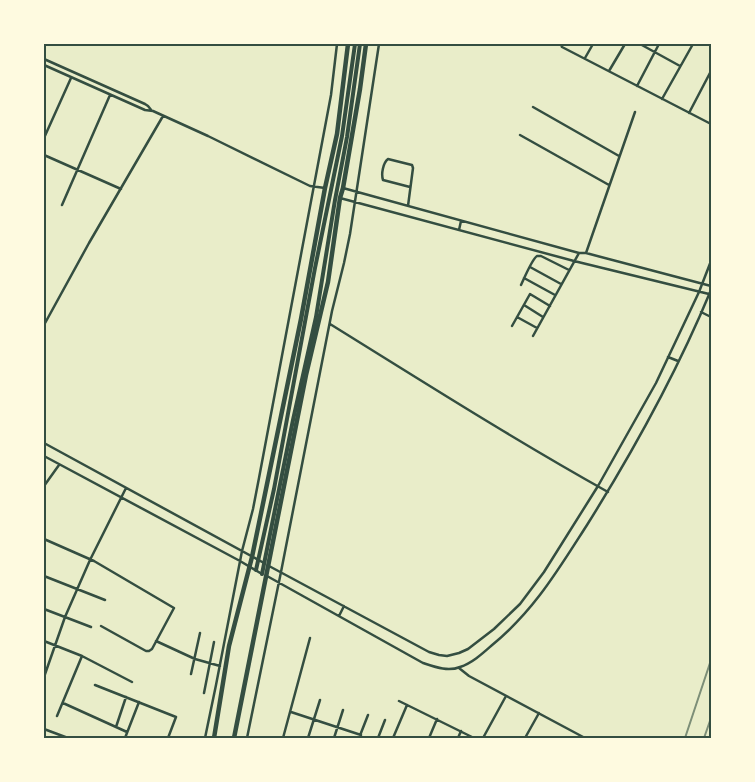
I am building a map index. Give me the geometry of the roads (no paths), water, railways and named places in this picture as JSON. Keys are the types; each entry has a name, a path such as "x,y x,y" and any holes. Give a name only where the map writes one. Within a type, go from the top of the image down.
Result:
{"highway":[{"path":"214,738 230,646 250,567 337,134 348,44"},
{"path":"234,738 266,564 306,375 328,282 366,44"}],"main road":[{"path":"256,570 274,489 315,268 342,136 355,44"},
{"path":"266,564 293,420 316,316 347,137 360,44"}],"street":[{"path":"205,738 242,551 253,509 331,95 337,44"},
{"path":"247,738 330,324 344,263 357,192 379,44"},
{"path":"561,44 711,124"},
{"path":"585,58 593,44"},
{"path":"610,71 625,44"},
{"path":"640,44 681,66"},
{"path":"637,86 659,44"},
{"path":"662,99 693,44"},
{"path":"44,59 145,104 153,112"},
{"path":"44,65 208,136 310,186 325,188"},
{"path":"689,113 711,71"},
{"path":"44,138 71,77"},
{"path":"62,204 110,95"},
{"path":"533,107 619,156"},
{"path":"586,254 634,112"},
{"path":"44,325 89,242 163,116"},
{"path":"520,134 609,185"},
{"path":"44,155 121,189"},
{"path":"408,206 413,168 412,165 386,160 384,162 383,180 410,187"},
{"path":"343,188 579,253 711,286"},
{"path":"340,198 574,261 710,294"},
{"path":"459,230 462,221"},
{"path":"533,336 579,253"},
{"path":"521,285 538,256 569,270"},
{"path":"44,443 258,561 429,652 447,656 459,654 494,629 520,604 544,572 598,486 656,383 699,292 711,261"},
{"path":"530,267 562,284"},
{"path":"524,278 555,295"},
{"path":"44,456 240,561 423,663 443,669 459,668 477,658 503,637 528,612 554,577 608,492 666,388 711,290"},
{"path":"512,326 530,294 550,306"},
{"path":"524,305 543,317"},
{"path":"702,312 711,317"},
{"path":"517,317 537,328"},
{"path":"330,324 477,415 608,492"},
{"path":"668,357 678,362"},
{"path":"44,486 60,464"},
{"path":"44,675 77,589 126,488"},
{"path":"44,539 90,560 174,608 152,649 149,651 101,626"},
{"path":"44,576 105,600"},
{"path":"339,616 344,606"},
{"path":"44,609 91,626"},
{"path":"191,674 200,633"},
{"path":"283,738 310,638"},
{"path":"44,641 82,656 132,682"},
{"path":"156,641 195,658 220,666"},
{"path":"204,693 214,642"},
{"path":"57,716 82,656"},
{"path":"459,668 469,676 585,738"},
{"path":"95,685 176,717 168,738"},
{"path":"483,738 506,696"},
{"path":"116,727 126,697"},
{"path":"308,738 320,700"},
{"path":"399,701 474,738"},
{"path":"125,738 139,702"},
{"path":"63,703 128,732"},
{"path":"393,738 407,705"},
{"path":"334,738 343,710"},
{"path":"290,712 337,727 360,737 368,715"},
{"path":"525,738 539,713"},
{"path":"378,738 385,720"},
{"path":"429,738 437,720"},
{"path":"44,729 68,738"},
{"path":"458,738 461,731"}],"railway":[{"path":"685,738 711,660"},
{"path":"704,738 711,718"}]}
